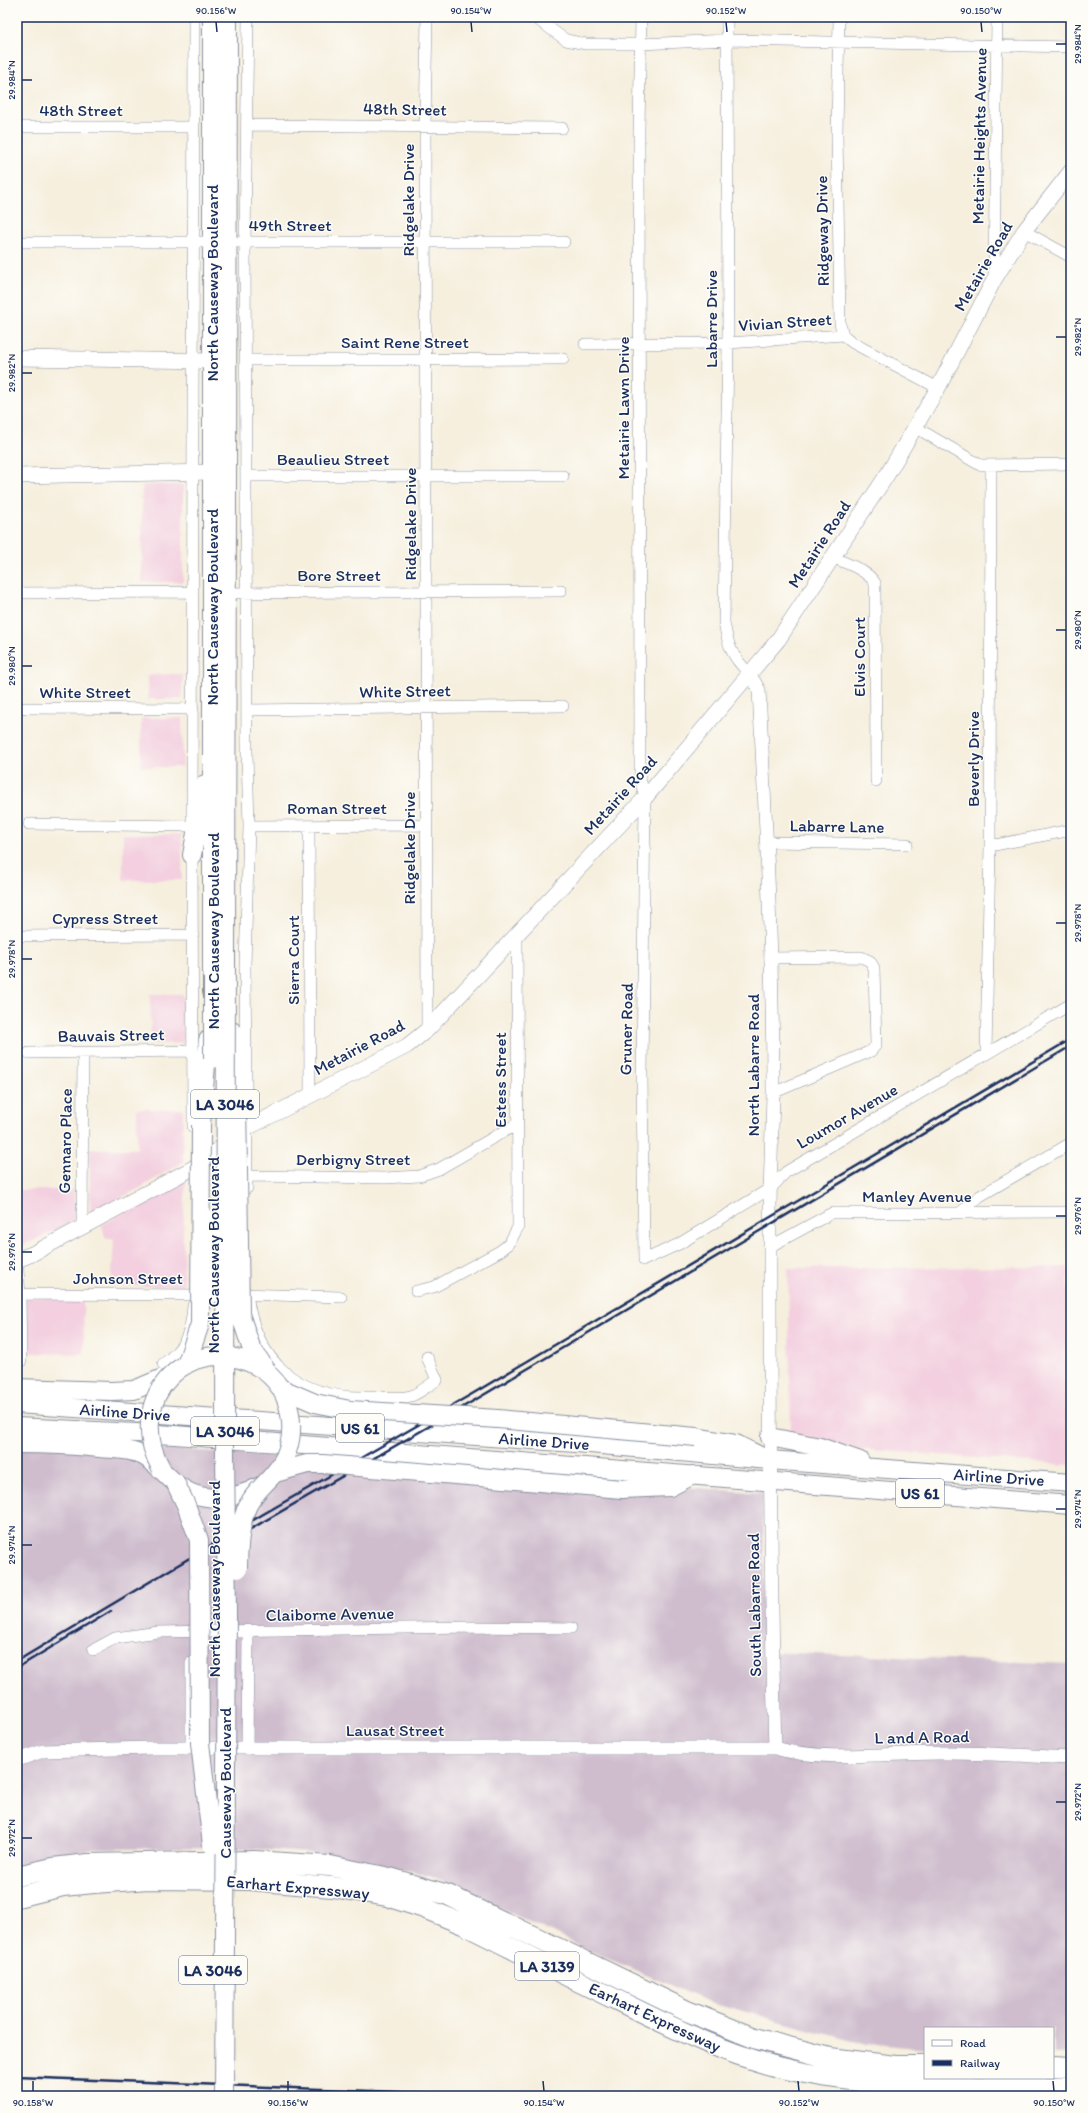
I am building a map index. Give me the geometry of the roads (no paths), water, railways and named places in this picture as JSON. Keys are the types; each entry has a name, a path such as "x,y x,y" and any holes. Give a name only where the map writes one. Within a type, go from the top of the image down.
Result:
{"highway":[{"name":"North Causeway Boulevard","path":"212,17 228,242 212,361 212,472 220,593 220,977 215,1613 218,1849"},
{"name":"North Causeway Boulevard","path":"220,957 212,760 227,448 228,17"},
{"path":"192,855 203,790 212,760"},
{"name":"North Causeway Boulevard","path":"220,977 227,1613"},
{"path":"161,1468 151,1444 149,1419 157,1395 200,1324 201,1124 220,977"},
{"path":"17,1444 68,1445 129,1451 149,1458 187,1491 202,1496 217,1498 232,1497 247,1493 260,1486 274,1473 285,1456 291,1437 291,1416 276,1383 251,1347 240,1314 235,1055 220,977"},
{"path":"17,1388 111,1391 134,1390 174,1368 198,1360 224,1356 250,1363 276,1383 315,1403 350,1410 498,1419 696,1437 736,1444 769,1460"},
{"name":"Airline Drive","path":"17,1404 582,1444 1071,1483"},
{"name":"Airline Drive","path":"17,1427 175,1435 769,1480 1071,1505"},
{"path":"770,1437 820,1448 855,1459 873,1468"},
{"path":"274,1473 307,1464 323,1464 622,1489 670,1487 692,1475"},
{"path":"980,1498 1034,1495 1044,1490 1046,1481"},
{"path":"175,1482 200,1540 200,1743 218,1849"},
{"path":"218,1849 237,1749 238,1545 243,1518 248,1505 260,1486"},
{"name":"Causeway Boulevard","path":"212,2096 218,1849 227,1613"},
{"name":"Causeway Boulevard","path":"218,1849 224,2096"},
{"name":"Earhart Expressway","path":"17,1876 53,1868 88,1864 255,1861 330,1866 390,1878 448,1895 687,2011 754,2038 830,2058 896,2066 924,2066"},
{"name":"Earhart Expressway","path":"17,1897 63,1886 148,1880 250,1880 332,1886 387,1896 424,1908 463,1924 689,2036 746,2057 794,2071 860,2082 925,2086 1071,2086"},
{"path":"1054,2066 1071,2066"}],"main road":[{"name":"Metairie Road","path":"17,1260 82,1229 193,1168 247,1128 407,1046 427,1030 645,798 778,640 834,558 887,475 938,388 994,280 1024,231 1071,171"},
{"path":"17,358 212,361 218,364 223,376 227,401"},
{"path":"17,476 212,472 225,462 227,448"}],"street":[{"name":"North Causeway Boulevard","path":"174,1368 189,1334 193,1295 192,242 194,17"},
{"name":"North Causeway Boulevard","path":"248,17 247,125 228,242 247,360 249,826 245,966 247,1294 250,1316 257,1335 274,1363 290,1378 308,1388 324,1394 352,1398 410,1396 437,1380 427,1357"},
{"name":"Ridgelake Drive","path":"427,17 425,127 427,476 427,1030"},
{"path":"534,17 566,40 574,42 641,44 727,40 1071,47"},
{"name":"Metairie Lawn Drive","path":"641,17 639,344 640,778 645,798"},
{"name":"Labarre Drive","path":"727,17 728,344 724,622 728,645 742,667 749,673"},
{"name":"Ridgeway Drive","path":"839,17 837,133 840,324 843,335"},
{"name":"Metairie Heights Avenue","path":"994,280 997,17"},
{"name":"48th Street","path":"247,125 562,128"},
{"name":"48th Street","path":"17,127 194,127"},
{"path":"1024,231 1071,257"},
{"name":"49th Street","path":"17,242 564,242"},
{"path":"843,335 853,344 938,388"},
{"name":"Vivian Street","path":"585,344 728,344 843,335"},
{"name":"Saint Rene Street","path":"247,360 563,359"},
{"path":"915,427 977,465 1071,464"},
{"name":"Beverly Drive","path":"986,1054 990,846 991,465"},
{"name":"Beaulieu Street","path":"247,476 563,476"},
{"name":"Elvis Court","path":"834,558 858,569 872,578 875,583 876,781"},
{"path":"17,593 193,592"},
{"name":"Bore Street","path":"220,593 561,592"},
{"name":"North Labarre Road","path":"749,673 759,690 767,842 770,958 773,1093 769,1460"},
{"name":"White Street","path":"248,710 563,706"},
{"name":"White Street","path":"25,708 193,709"},
{"name":"Gruner Road","path":"644,1260 642,1074 645,798"},
{"path":"29,824 192,826"},
{"name":"Roman Street","path":"249,826 426,825"},
{"name":"Sierra Court","path":"309,826 310,1095"},
{"path":"990,846 1071,830"},
{"name":"Labarre Lane","path":"767,842 907,844"},
{"name":"Estess Street","path":"416,1291 434,1287 500,1251 509,1244 518,1227 517,933"},
{"name":"Cypress Street","path":"17,936 193,935"},
{"path":"770,958 861,957 870,961 874,968 876,1045 871,1051 773,1093"},
{"name":"Loumor Avenue","path":"644,1260 679,1244 771,1188 786,1172 1071,1004"},
{"name":"Bauvais Street","path":"29,1053 83,1054 193,1051"},
{"name":"Gennaro Place","path":"82,1229 83,1054"},
{"name":"Derbigny Street","path":"247,1176 385,1178 419,1176 439,1169 517,1124"},
{"path":"961,1212 980,1196 1071,1142"},
{"name":"Manley Avenue","path":"771,1246 832,1213 1071,1212"},
{"path":"17,1260 20,1294 21,1361"},
{"name":"Johnson Street","path":"20,1294 247,1294 341,1297"},
{"name":"South Labarre Road","path":"769,1460 775,1748"},
{"name":"Claiborne Avenue","path":"93,1650 115,1638 159,1632 248,1632 468,1627 571,1628"},
{"path":"191,1632 191,1748"},
{"path":"247,1749 248,1632"},
{"name":"Lausat Street","path":"17,1760 43,1751 191,1748 775,1748"},
{"name":"L and A Road","path":"775,1748 789,1752 853,1756 941,1753 1071,1758"}],"railway":[{"path":"17,1661 260,1516 472,1394 1071,1039"},
{"path":"195,1561 475,1400 1071,1046"},
{"path":"17,1668 111,1611"},
{"path":"17,2077 500,2096"}]}
